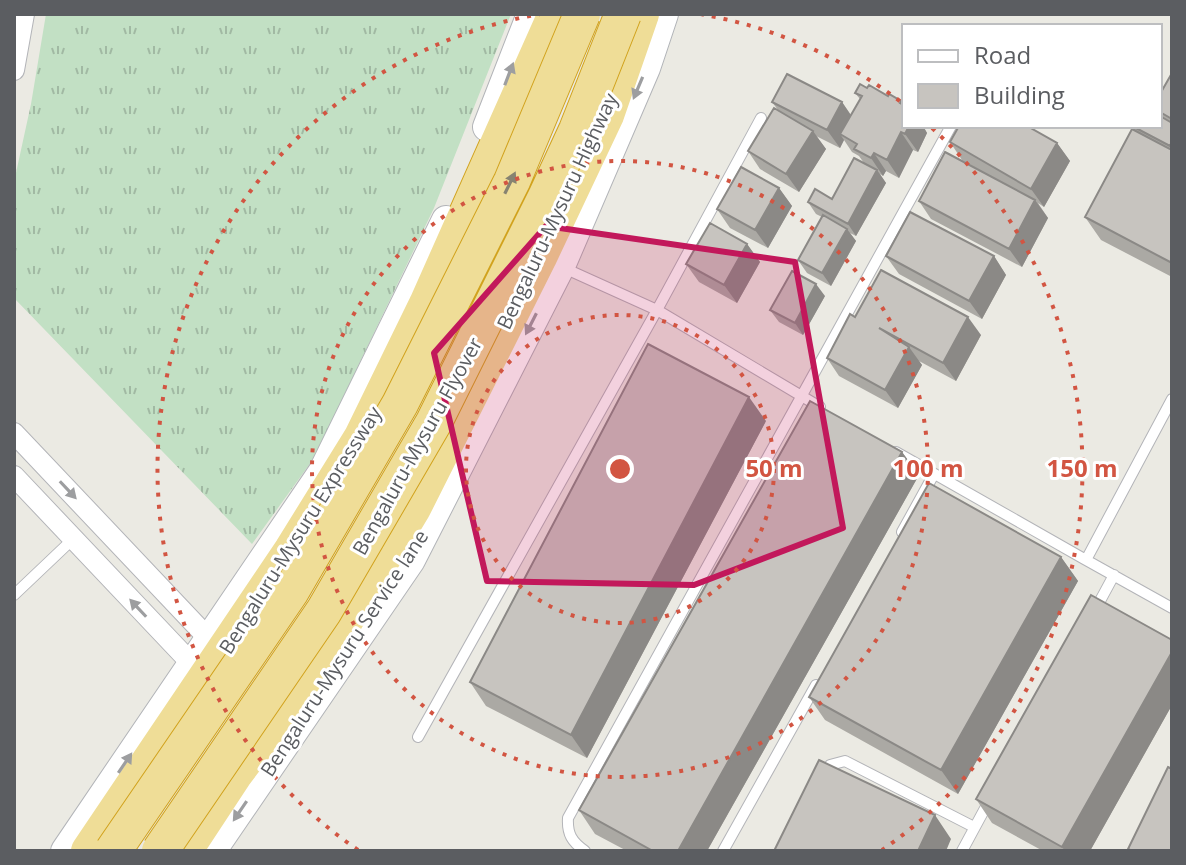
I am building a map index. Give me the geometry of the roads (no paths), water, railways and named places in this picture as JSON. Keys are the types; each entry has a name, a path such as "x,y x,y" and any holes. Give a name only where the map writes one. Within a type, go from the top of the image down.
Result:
{"highway":[{"name":"Bengaluru-Mysuru Expressway","path":"89,851 268,587 362,437 455,221 556,14"},
{"name":"Bengaluru-Mysuru Expressway","path":"113,851 291,591 400,404 512,181 582,14"},
{"name":"Bengaluru-Mysuru Flyover","path":"160,851 324,611 434,422 546,197 577,130 623,14"},
{"name":"Bengaluru-Mysuru Highway","path":"184,851 234,775 325,654 413,508 550,262 641,14"}],"street":[{"path":"14,70 24,14"},
{"name":"Bengaluru-Mysuru Expressway","path":"65,851 323,471 455,221 531,14"},
{"name":"Bengaluru-Mysuru Service lane","path":"212,851 411,560 550,262 646,68 664,14"},
{"path":"455,221 550,262"},
{"path":"14,433 209,639"},
{"path":"14,476 192,664"}],"lane":[{"path":"418,737 761,118"},
{"path":"585,851 574,844 567,830 568,818 950,128"},
{"path":"550,262 657,310 828,412"},
{"path":"1086,560 1172,399"},
{"path":"881,443 1172,608"},
{"path":"897,541 934,474"},
{"path":"14,595 73,539"},
{"path":"1091,616 1114,575"},
{"path":"723,851 821,676"},
{"path":"818,786 830,765 845,761 974,827"},
{"path":"962,851 993,793"}]}
